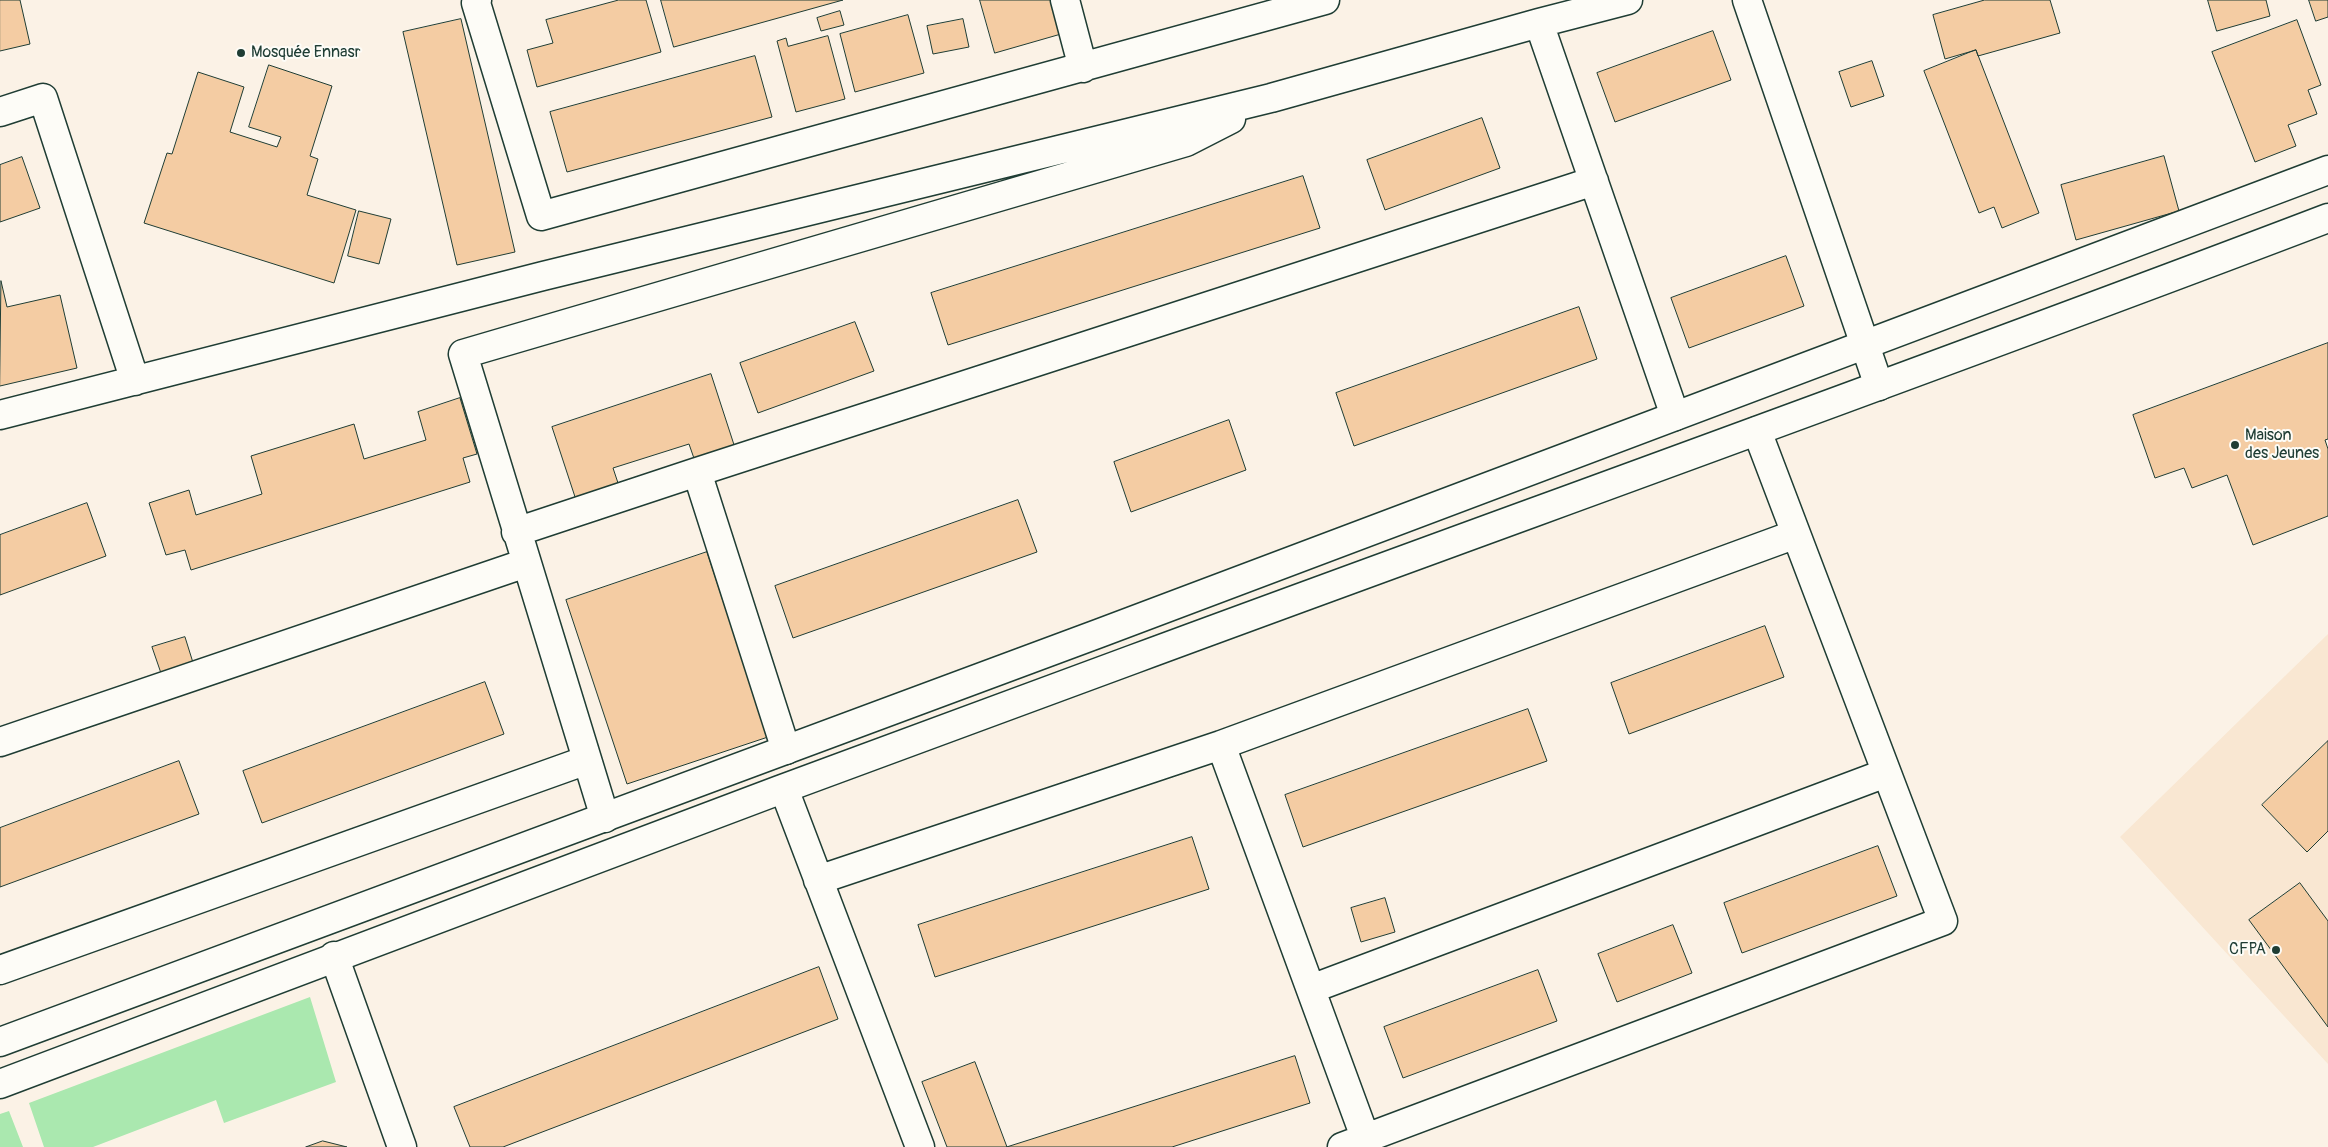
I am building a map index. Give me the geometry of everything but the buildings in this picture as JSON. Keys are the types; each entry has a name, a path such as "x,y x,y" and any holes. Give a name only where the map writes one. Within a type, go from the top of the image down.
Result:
{"street":[{"path":"1066,0 1083,68"},
{"path":"480,1 541,216 1325,0"},
{"path":"0,415 543,276 1271,98 1628,0"},
{"path":"1747,0 1879,386"},
{"path":"1539,23 1675,416"},
{"path":"0,112 43,98 134,381"},
{"path":"605,818 463,354 1186,142 1271,98"},
{"path":"0,1042 605,818 2328,170"},
{"path":"516,532 1594,181"},
{"path":"0,1084 334,956 2098,306 2328,218"},
{"path":"1221,745 1311,989 1354,1143 1943,921 1756,431"},
{"path":"697,472 786,750"},
{"path":"818,880 1221,745 1796,534"},
{"path":"0,742 526,563"},
{"path":"0,970 587,760"},
{"path":"1311,989 1886,773"},
{"path":"784,789 920,1147"},
{"path":"334,956 402,1147"}],"shaded area":[{"name":"CFPA","path":"2328,634 2328,1064 2120,837"}],"green space":[{"path":"310,997 336,1082 224,1123 216,1100 93,1147 44,1147 29,1103"},
{"path":"9,1111 23,1147 0,1147 0,1114"}],"place":[{"name":"Mosquée Ennasr","path":"241,53"},
{"name":"Maison des Jeunes","path":"2235,445"},
{"name":"CFPA","path":"2276,950"}]}
